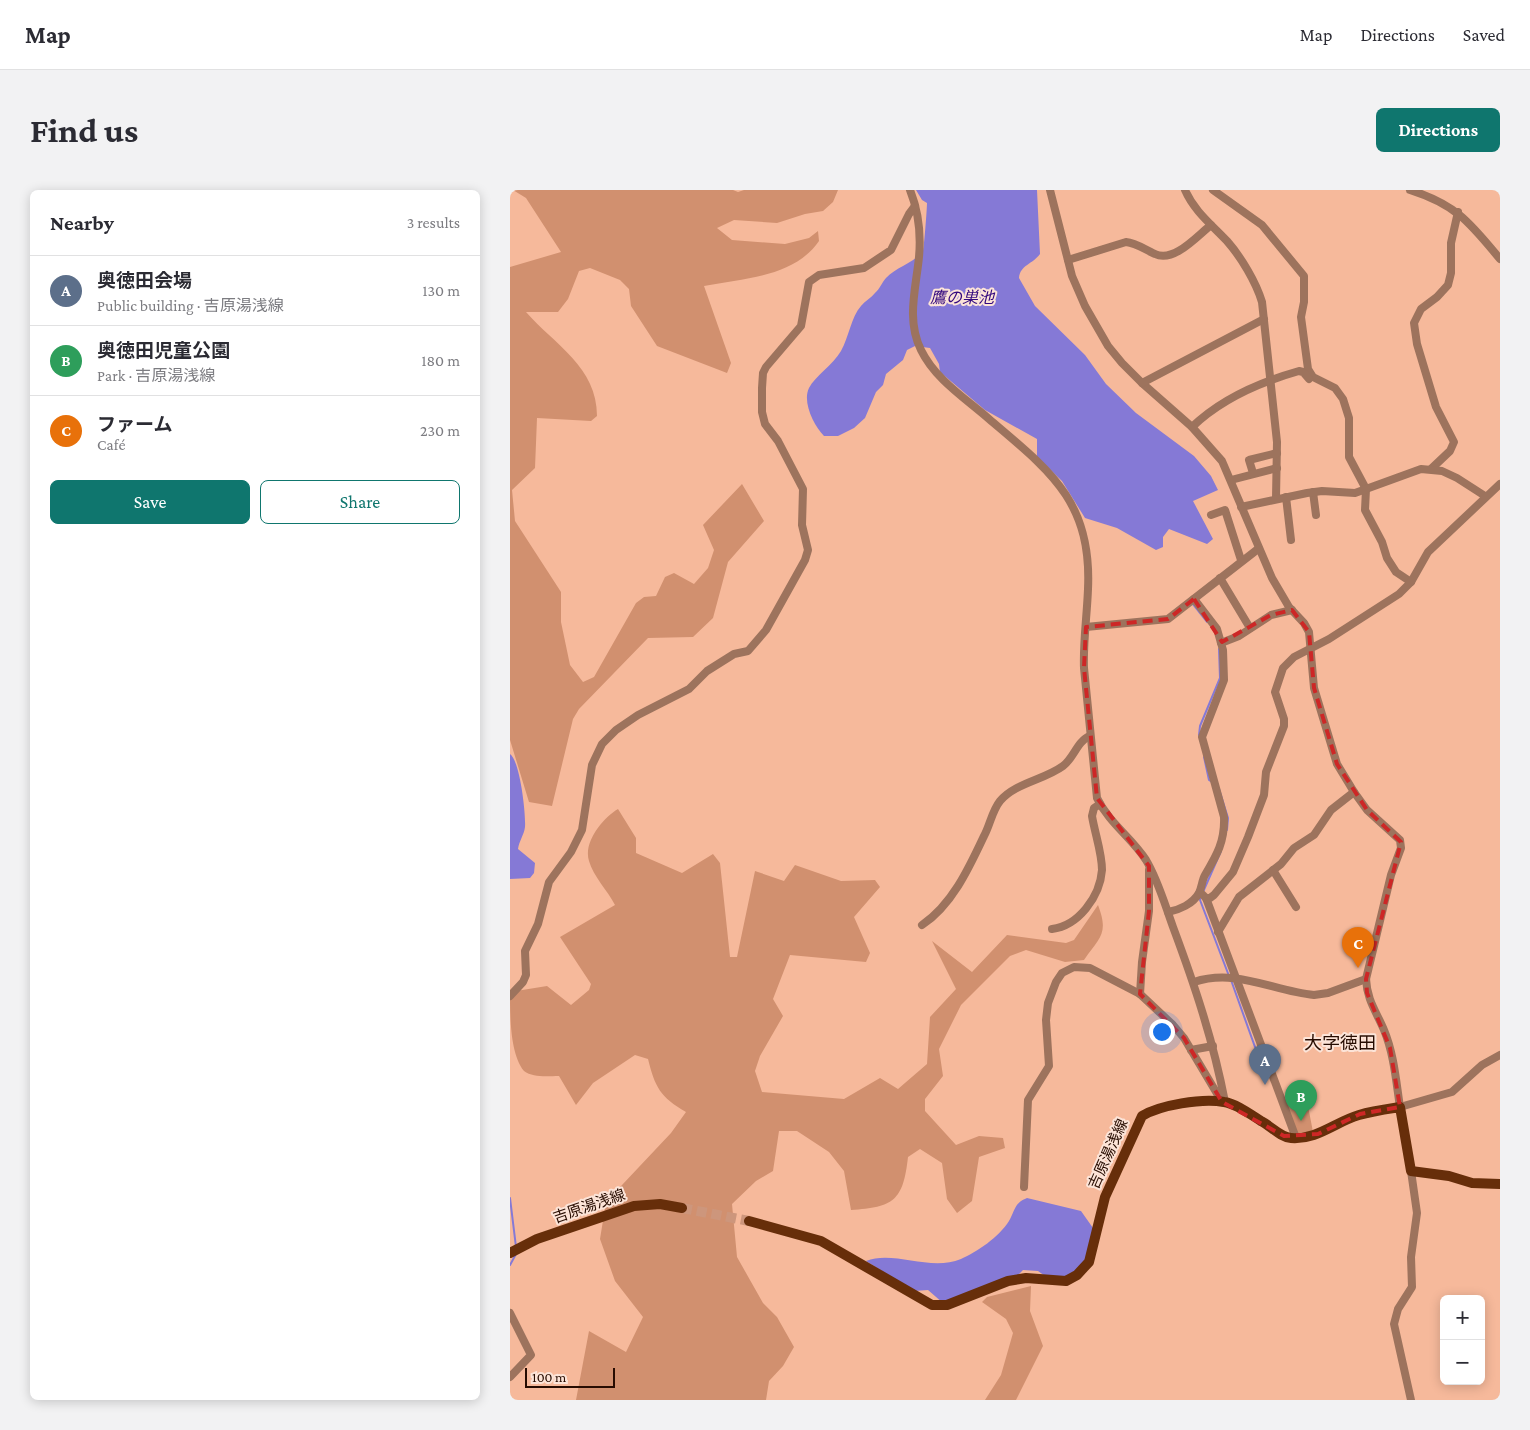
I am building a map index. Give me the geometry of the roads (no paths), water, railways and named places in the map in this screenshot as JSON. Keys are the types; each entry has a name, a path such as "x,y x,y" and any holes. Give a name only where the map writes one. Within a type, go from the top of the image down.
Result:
{"main road":[{"path":"1224,1102 1266,1123 1284,1136 1296,1138 1326,1131 1360,1114 1400,1106 1411,1171 1449,1176 1472,1183 1500,1184"},
{"name":"吉原湯浅線","path":"749,1221 821,1241 932,1305 947,1305 1008,1281 1026,1278 1066,1281 1077,1275 1089,1262 1105,1197 1142,1116 1151,1110 1165,1107 1224,1102"},
{"name":"吉原湯浅線","path":"510,1253 522,1246 634,1206 660,1204 682,1208"}],"street":[{"path":"910,190 915,206 920,246 913,314 915,333 920,350 930,366 948,384 1051,473 1067,496 1084,534 1088,559 1086,627 1083,649 1095,785 1104,813 1137,848 1149,866 1168,912 1194,982 1213,1046 1224,1102"},
{"path":"1050,190 1068,260 1085,306 1108,346 1142,384 1192,427 1222,461 1272,578 1292,610 1304,623 1309,632 1314,688 1335,757 1354,792 1367,810 1397,835 1402,844 1391,875 1366,979 1367,993 1384,1029 1390,1048 1400,1106 1452,1092 1482,1065 1500,1055"},
{"path":"1185,190 1194,207 1229,243 1259,292 1264,319 1277,453 1276,498"},
{"path":"1213,190 1262,225 1304,276 1304,302 1301,318 1308,370 1312,376 1337,390 1348,410 1349,457 1366,489 1364,510 1382,542 1387,558 1396,572 1411,582"},
{"path":"1410,190 1436,199 1458,212 1500,259"},
{"path":"510,996 523,982 526,975 525,951 538,924 549,882 571,852 582,830 592,765 602,744 616,730 638,715 689,689 708,671 734,654 748,651 766,630 805,560 808,550 802,525 802,489 778,441 765,424 762,412 763,373 801,326 810,282 819,276 864,268 891,250 908,214 915,206"},
{"path":"1431,469 1450,451 1454,442 1436,407 1417,344 1414,323 1421,309 1438,297 1448,285 1451,273 1451,243 1458,212"},
{"path":"1068,260 1093,254 1126,242 1134,242 1154,254 1168,256 1176,253 1211,226"},
{"path":"1142,384 1264,319"},
{"path":"1192,427 1219,404 1270,381 1302,371 1314,383 1322,382"},
{"path":"1253,473 1249,460 1277,453"},
{"path":"1231,480 1277,468"},
{"path":"1241,507 1276,498 1313,492 1355,493 1408,472 1421,469 1431,469 1457,478 1485,496"},
{"path":"1168,912 1181,910 1203,896 1210,898 1233,872 1264,795 1266,772 1284,726 1284,719 1275,692 1283,668 1294,657 1329,639 1375,611 1411,582 1428,552 1485,496 1500,484"},
{"path":"1313,492 1316,515"},
{"path":"1286,496 1291,540"},
{"path":"1212,515 1225,510 1241,560"},
{"path":"1086,627 1135,624 1168,619 1241,560 1258,549"},
{"path":"1220,578 1250,628"},
{"path":"1194,599 1214,624 1222,643 1224,680 1202,737 1224,817 1224,829 1217,856 1203,879 1203,896 1296,1138"},
{"path":"1222,643 1239,636 1271,615 1292,610"},
{"path":"922,925 937,914 947,902 985,834 1000,801 1011,791 1054,773 1067,763 1083,739 1090,736"},
{"path":"1218,932 1239,897 1273,870 1294,848 1317,832 1331,810 1354,792"},
{"path":"1052,929 1064,927 1075,921 1099,883 1102,866 1092,813 1100,804"},
{"path":"1140,994 1149,911 1149,866"},
{"path":"1273,870 1296,907"},
{"path":"1024,1187 1028,1100 1049,1066 1046,1011 1056,982 1067,969 1082,966 1090,968 1140,994 1178,1031 1224,1102"},
{"path":"1194,982 1214,976 1235,978 1314,996 1366,979"},
{"path":"1191,1050 1213,1046"},
{"path":"1411,1171 1417,1213 1411,1256 1412,1287 1398,1309 1394,1324 1411,1400"},
{"path":"510,1313 531,1355 510,1377"}],"water":[{"name":"鷹の巣池","path":"916,190 1037,190 1040,254 1024,267 1019,278 1035,306 1085,355 1106,384 1136,413 1194,456 1211,476 1218,490 1193,501 1213,539 1207,544 1169,529 1163,537 1163,547 1156,550 1117,528 1085,518 1062,481 1037,457 1037,439 985,410 940,372 939,364 930,348 915,346 907,350 903,360 886,374 883,385 876,392 865,418 854,428 838,436 824,436 820,432 808,407 807,394 809,388 841,351 861,306 877,291 890,274 915,259 923,251 927,203 922,200"},
{"path":"510,754 517,767 522,788 524,811 525,827 518,849 535,863 534,873 530,878 510,879"},
{"path":"1027,1198 1081,1211 1093,1228 1089,1261 1069,1277 1045,1276 1038,1271 1023,1270 1017,1276 943,1303 928,1290 914,1291 866,1261 888,1258 937,1263 961,1259 994,1238 1005,1227 1017,1205"}],"waterway":[{"path":"1192,603 1207,622"},
{"path":"1199,735 1200,726 1220,678 1219,649"},
{"path":"1204,757 1209,780 1212,782"},
{"path":"1219,789 1228,818 1227,830"},
{"path":"1203,892 1221,851"},
{"path":"1201,897 1200,900 1229,976"},
{"path":"1231,980 1255,1047 1266,1070"},
{"path":"510,1198 516,1247"},
{"path":"510,1265 516,1254"}],"tunnel":[{"path":"682,1208 749,1221"}],"place":[{"name":"ファーム","path":"1358,968"},
{"name":"奥徳田会場","path":"1265,1085"},
{"name":"奥徳田児童公園","path":"1301,1121"}],"district":[{"name":"大字徳田","path":"1340,1043"}]}
